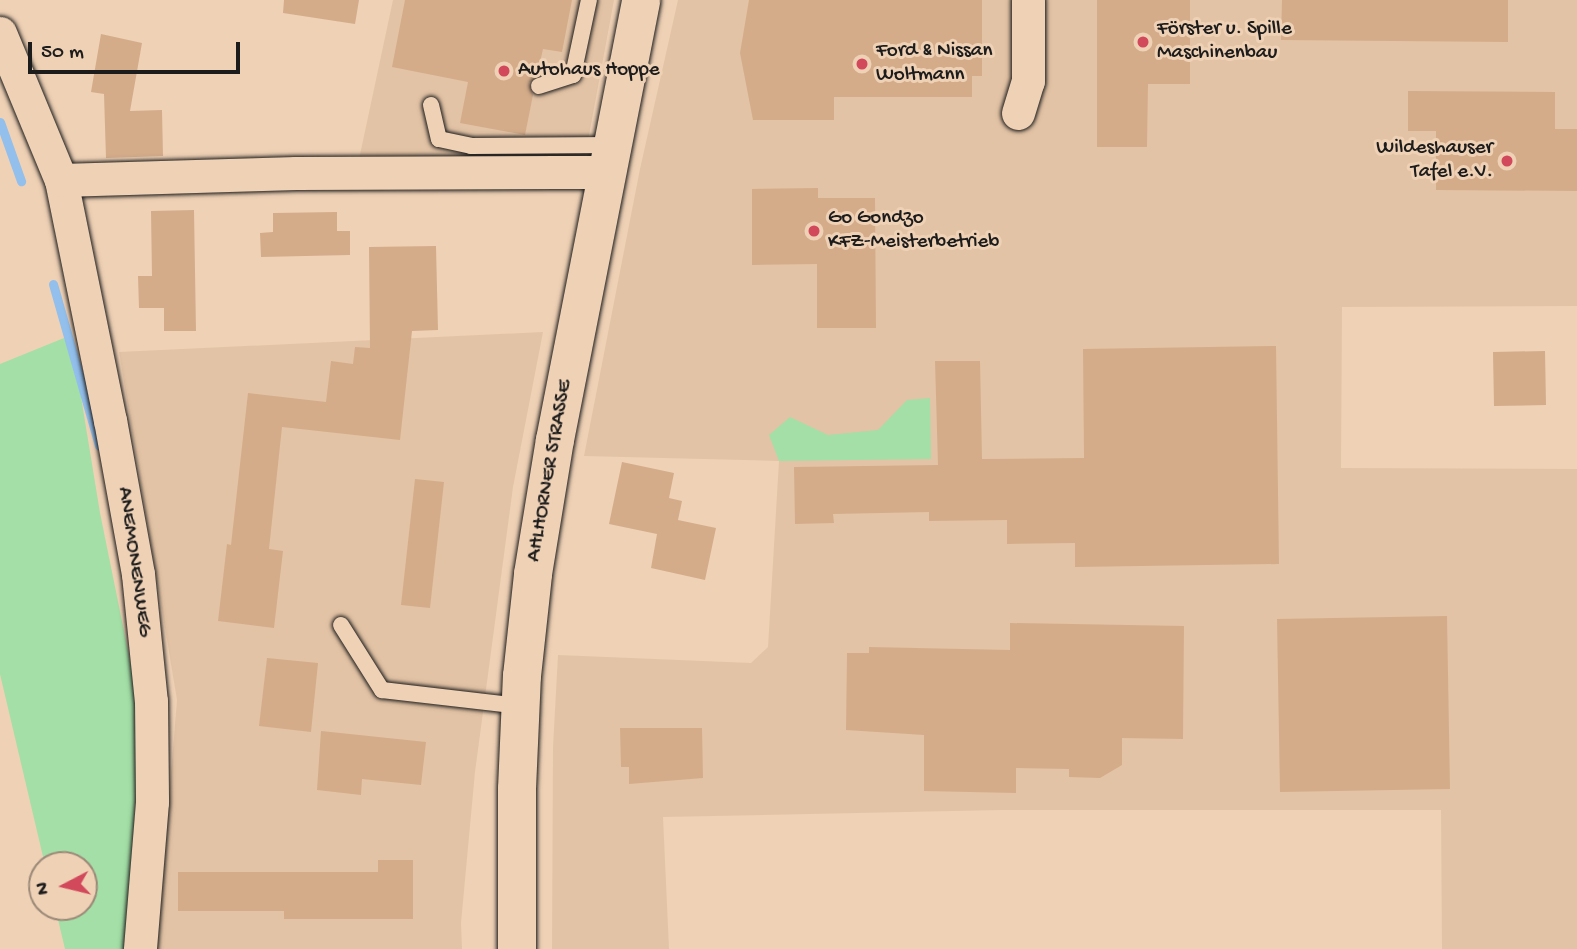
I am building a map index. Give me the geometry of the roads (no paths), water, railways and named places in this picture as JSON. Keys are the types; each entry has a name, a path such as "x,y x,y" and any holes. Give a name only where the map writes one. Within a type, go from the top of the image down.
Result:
{"street":[{"name":"AHLHORNER STRASSE","path":"517,949 517,789 521,706 535,561 555,440 641,0"},
{"path":"1018,113 1028,81 1028,0"},
{"name":"ANEMONENWEG","path":"0,33 61,180 110,420 141,600 151,701 152,802 140,949"},
{"path":"61,180 296,173 610,158"}],"lane":[{"path":"539,86 573,75 589,0"},
{"path":"431,104 439,139 471,146 610,158"},
{"path":"341,625 382,690 521,706"}],"waterway":[{"path":"0,122 21,181"},
{"path":"53,284 99,446"}],"place":[{"name":"Förster u. Spille Maschinenbau","path":"1143,42"},
{"name":"Ford & Nissan Woltmann","path":"862,64"},
{"name":"Autohaus Hoppe","path":"504,71"},
{"name":"Wildeshauser Tafel e.V.","path":"1507,161"},
{"name":"Go Gondzo KFZ-Meisterbetrieb","path":"814,231"}]}
